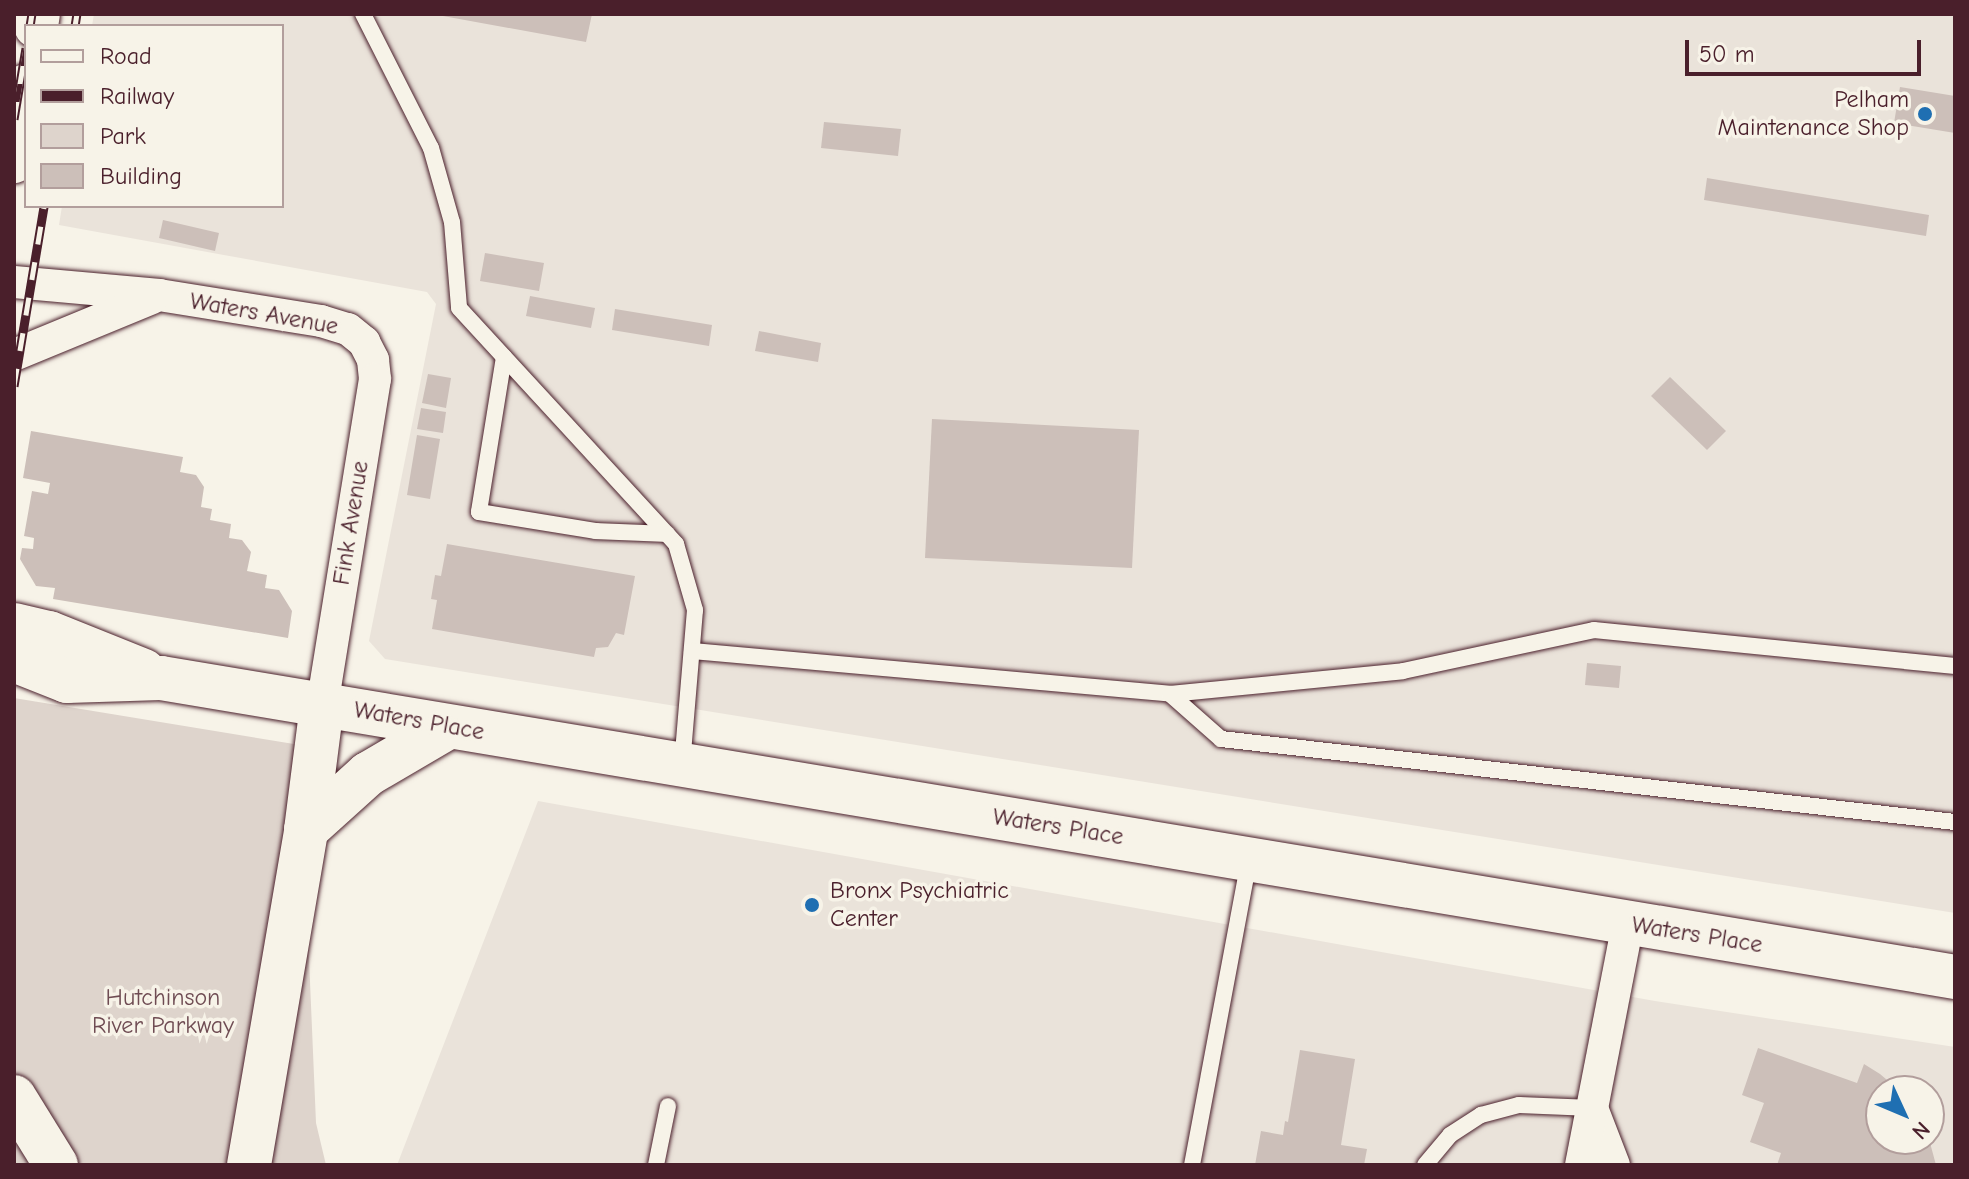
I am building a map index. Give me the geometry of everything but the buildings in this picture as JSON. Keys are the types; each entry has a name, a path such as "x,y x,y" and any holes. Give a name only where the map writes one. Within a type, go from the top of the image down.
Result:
{"main road":[{"path":"14,161 24,98"},
{"path":"14,590 31,629"},
{"name":"Waters Place","path":"31,629 161,678 1955,977"},
{"name":"Waters Place","path":"14,660 67,681 161,678"},
{"path":"14,689 67,681"},
{"path":"249,1165 306,830 322,705"},
{"path":"306,830 368,774 448,727"},
{"path":"14,1097 56,1165"}],"street":[{"name":"Waters Avenue","path":"14,282 159,295 321,321 348,329 364,342"},
{"name":"Waters Avenue","path":"14,355 159,295"},
{"name":"Fink Avenue","path":"322,705 375,379 373,360 364,342"},
{"path":"1581,1165 1628,924"},
{"path":"1592,1108 1614,1165"}],"lane":[{"path":"363,14 431,148 452,222 459,308 676,544 695,610 682,766"},
{"path":"504,357 479,512 596,531 667,534"},
{"path":"692,651 1170,694 1403,671 1594,630 1955,666"},
{"path":"1170,694 1221,739 1955,822"},
{"path":"1192,1165 1249,858"},
{"path":"1425,1165 1450,1135 1481,1115 1519,1105 1592,1108"},
{"path":"656,1165 668,1106"}],"shaded area":[{"path":"94,14 1955,14 1955,913 385,659 369,641 436,304 427,292 59,225 62,208 284,208 284,24 92,24"},
{"name":"Bronx Psychiatric Center","path":"538,801 1655,1001 1955,1047 1955,1165 397,1165"}],"green space":[{"name":"Hutchinson River Parkway","path":"14,698 300,745 316,1123 326,1165 14,1165"}],"railway":[{"path":"30,24 32,14"},
{"path":"75,24 77,14"},
{"path":"14,119 24,60"},
{"path":"14,386 44,208"}],"place":[{"name":"Pelham Maintenance Shop","path":"1925,114"},
{"name":"Bronx Psychiatric Center","path":"812,905"}]}
